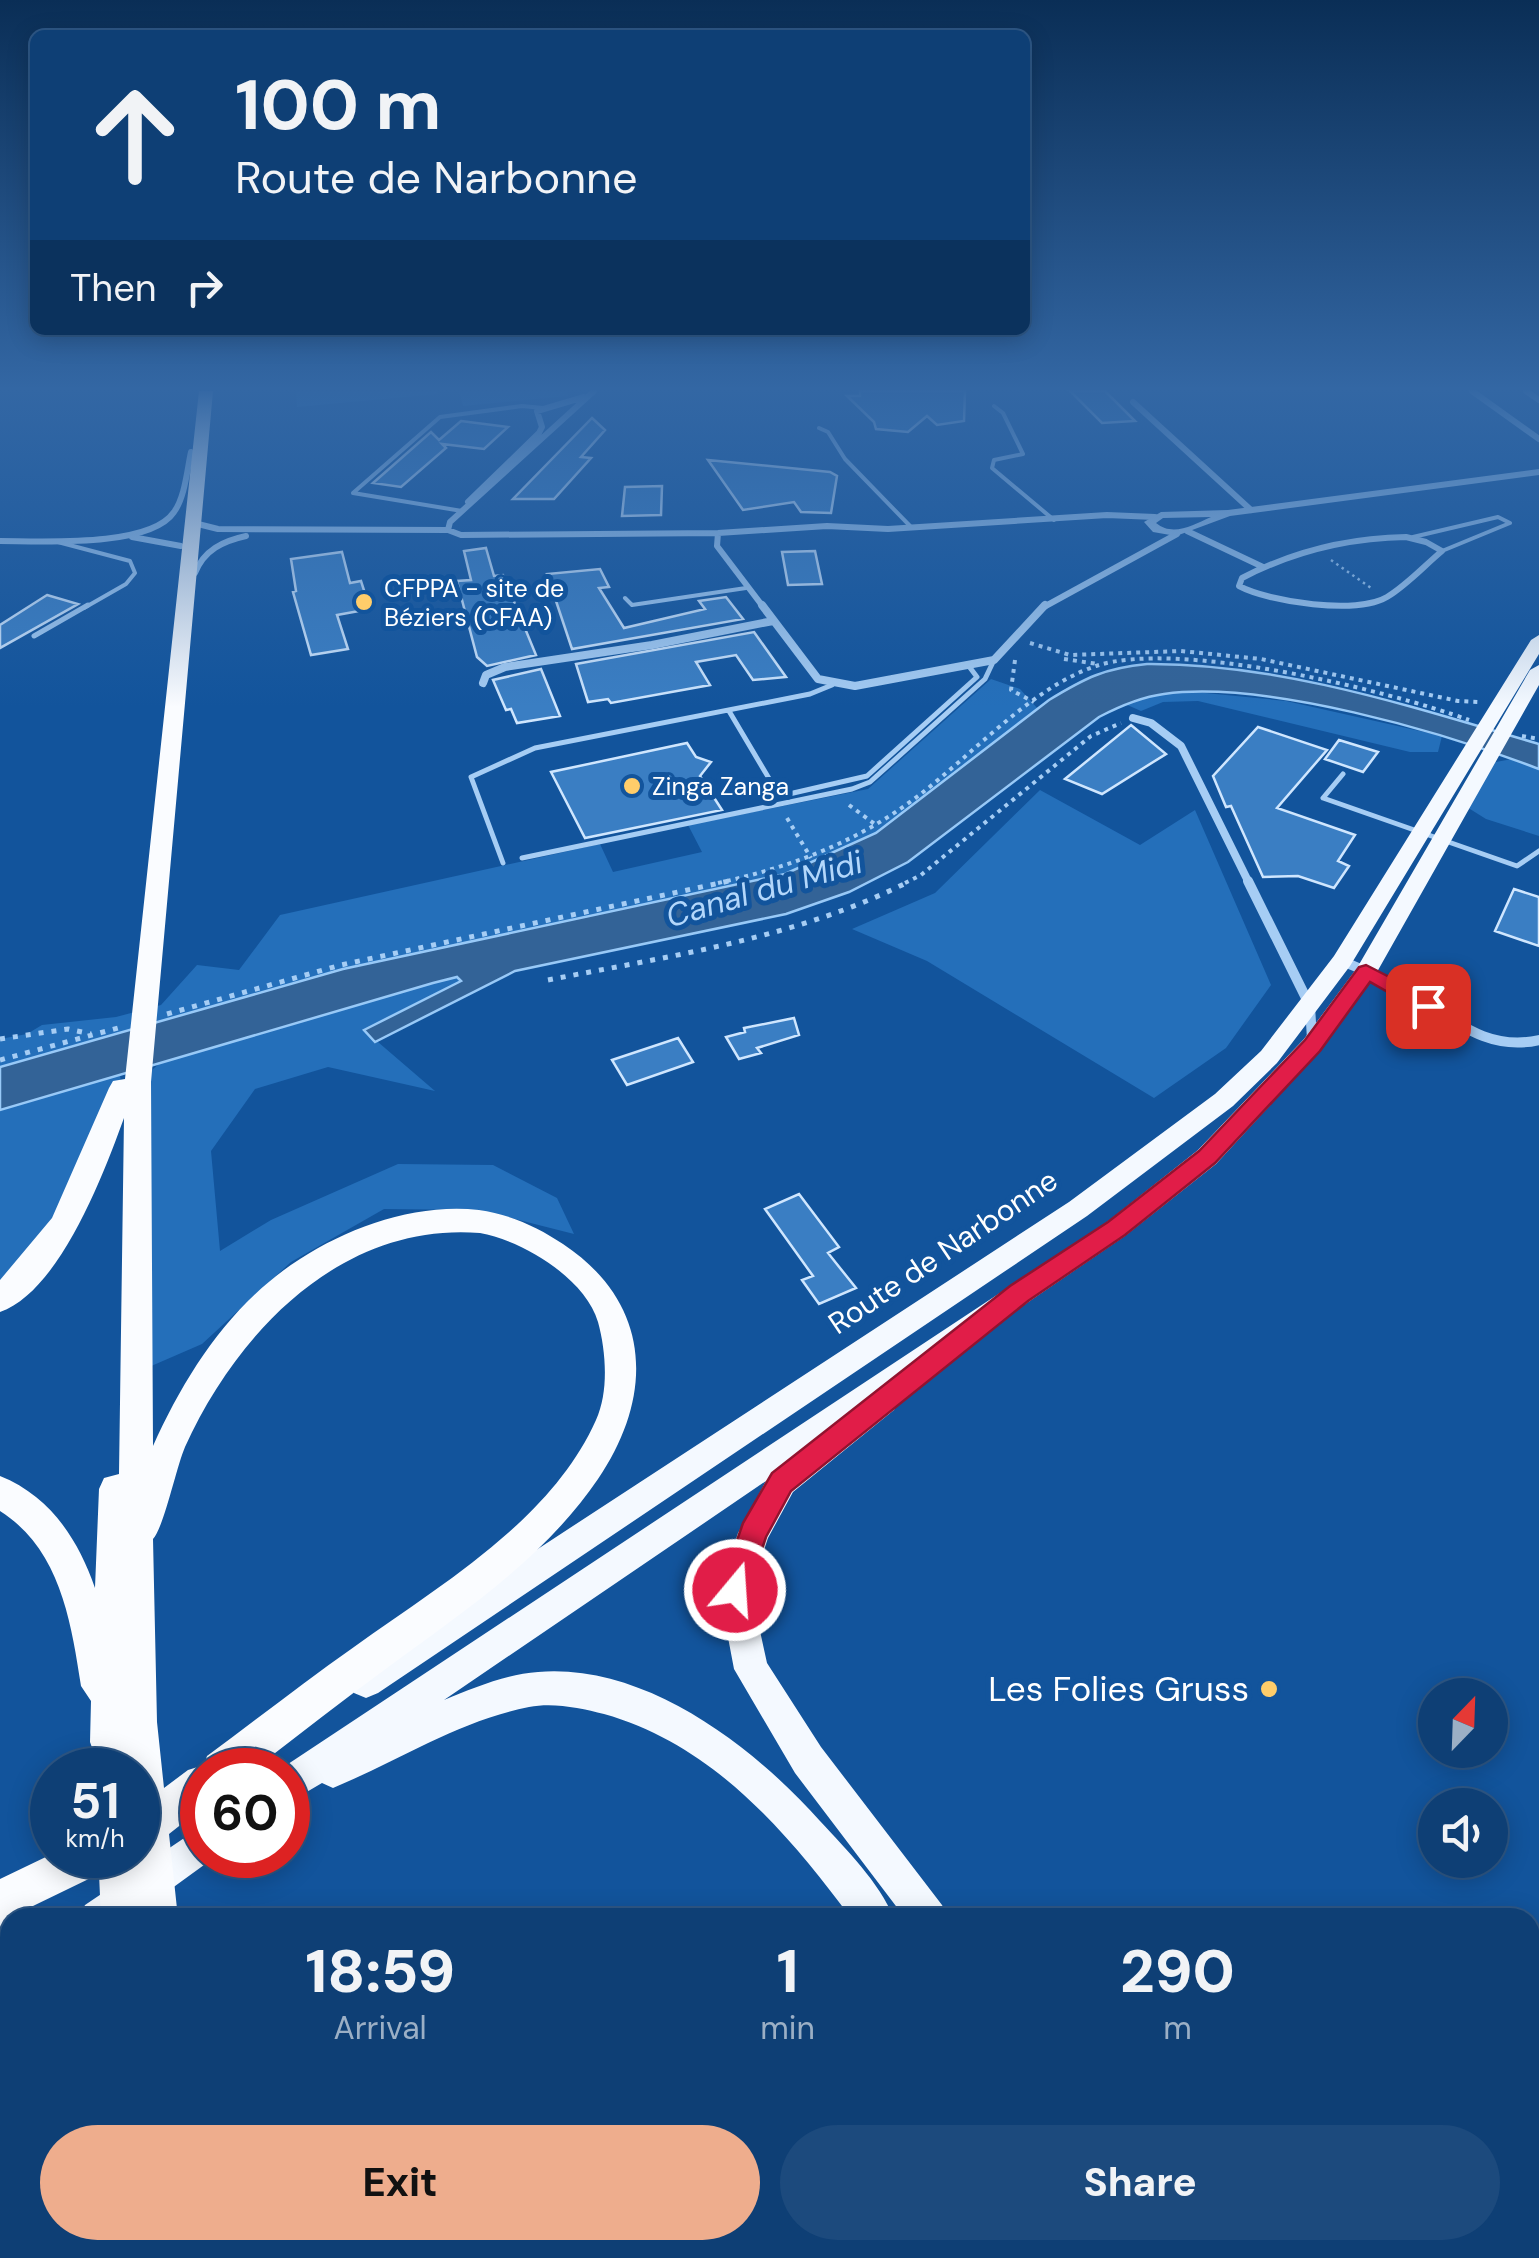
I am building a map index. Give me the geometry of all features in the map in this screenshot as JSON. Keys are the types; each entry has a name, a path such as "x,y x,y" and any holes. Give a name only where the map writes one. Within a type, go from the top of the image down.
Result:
{"highway":[{"path":"143,1009 187,496"},
{"path":"119,1745 130,1085 143,1009 196,496"},
{"path":"0,1299 23,1280 66,1223 97,1164 130,1085"},
{"path":"130,1085 135,1602"},
{"path":"119,1745 146,1514 175,1432 214,1360 252,1315 308,1267 365,1238 414,1224 470,1220 525,1233 573,1266 607,1304 620,1354 616,1410 586,1467 545,1520 484,1575 251,1748"},
{"path":"0,1492 16,1500 54,1533 89,1619 155,1908"},
{"path":"0,1900 46,1878"},
{"path":"119,1878 121,1908"}],"main road":[{"name":"Route de Narbonne","path":"310,1773 1116,1228 1207,1157 1312,1045 1354,966 1475,762 1539,640"},
{"name":"Route de Narbonne","path":"1499,719 1539,670"},
{"name":"Route de Narbonne","path":"266,1748 1144,1164 1224,1100 1269,1057 1310,1006 1354,966"},
{"path":"921,1908 808,1760 751,1669 735,1590 754,1532 782,1482 1019,1294"},
{"path":"310,1778 438,1719 532,1690 577,1691 620,1700 700,1736 762,1783 830,1858 868,1908"},
{"path":"112,1908 180,1860"},
{"path":"25,1908 70,1878"}],"street":[{"path":"116,536 154,527 174,512 178,496"},
{"path":"462,511 472,496"},
{"path":"448,530 450,522 483,496"},
{"path":"1236,496 1251,510"},
{"path":"1152,523 1175,516 1354,496"},
{"path":"718,533 717,546 818,679 832,685 854,686 994,660 1014,645 1040,608 1185,531 1228,513"},
{"path":"1175,516 1189,522 1185,531"},
{"path":"194,523 218,529 448,530 461,535 718,533 827,526 912,528 1092,517 1185,531 1263,567"},
{"path":"1148,553 1156,535 1152,523"},
{"path":"182,640 197,564 207,552 238,537 287,532"},
{"path":"0,541 116,536 161,539 182,546"},
{"path":"1413,537 1433,542 1442,551 1386,598 1354,604 1278,599 1249,594 1238,586 1242,578 1263,567 1316,550 1413,537"},
{"path":"483,683 486,675 505,667 652,645 773,620"},
{"path":"1132,718 1151,722 1181,746 1310,1006 1312,1045"},
{"path":"1354,966 1494,1042 1517,1045 1539,1040"}],"lane":[{"path":"373,496 462,511"},
{"path":"882,496 912,528"},
{"path":"1026,496 1054,520"},
{"path":"1413,537 1498,517 1510,523 1442,551"},
{"path":"34,636 126,584 135,573 130,561 119,556 50,539"},
{"path":"625,598 632,605 746,588"},
{"path":"522,858 836,793 870,782 985,679 994,660"},
{"path":"729,711 777,792 789,794 867,776 977,678 968,665"},
{"path":"502,863 471,777 534,748 810,694 832,685"},
{"path":"1343,774 1324,798 1517,866 1539,852"}],"path":[{"path":"1316,550 1386,598"},
{"path":"1029,642 1056,657 1098,664 1179,660 1298,675 1499,719"},
{"path":"1056,657 1139,651 1207,653 1374,680 1458,701 1539,736"},
{"path":"1009,653 1016,661 1011,690 1034,702"},
{"path":"0,1060 94,1034 143,1009 752,876 811,858 876,825 1034,702 1098,664"},
{"path":"548,980 737,942 864,905 921,875 1091,736 1132,718"},
{"path":"836,793 876,825"},
{"path":"778,805 811,858"},
{"path":"0,1039 68,1029 94,1034"}],"shaded area":[{"path":"991,679 1020,689 1038,709 876,833 785,874 343,969 0,1067 0,1039 27,1034 42,1025 116,1017 161,1005 197,965 239,970 280,915 600,844 613,872 702,852 688,825 868,789"},
{"path":"1195,692 1286,701 1442,736 1438,752 1410,752 1198,701 1163,702 1141,711 1125,704 1162,694"},
{"path":"1512,759 1539,769 1539,836 1486,819 1462,804 1485,764"},
{"path":"1040,790 1140,845 1195,810 1271,985 1226,1048 1154,1098 927,961 852,929 935,893"},
{"path":"457,977 461,982 364,1030 435,1091 328,1067 255,1089 211,1151 220,1251 271,1220 398,1164 493,1165 557,1198 574,1234 479,1210 384,1209 291,1262 202,1344 149,1367 138,1082 166,1058"},
{"path":"120,1073 119,1100 96,1160 57,1222 0,1299 0,1110"}],"water":[{"name":"Canal du Midi","path":"1147,664 1246,671 1394,702 1539,744 1539,769 1354,712 1252,695 1155,695 1099,717 908,862 849,892 786,914 515,971 375,1042 364,1030 461,981 457,977 433,983 0,1110 0,1067 343,969 785,874 876,833 1062,692 1107,671"}],"building":[{"path":"516,496 556,496 554,499 513,499"},
{"path":"624,496 662,496 661,515 622,516"},
{"path":"733,496 834,496 831,513 801,512 794,502 743,510"},
{"path":"486,548 494,576 503,575 536,655 487,666 477,657 457,581 471,580 464,551"},
{"path":"815,551 822,584 788,585 782,552"},
{"path":"342,552 350,583 361,581 370,609 337,615 348,649 311,655 293,592 296,591 291,559"},
{"path":"600,569 609,587 599,588 624,628 705,609 699,601 726,597 743,619 572,649 547,574"},
{"path":"47,595 78,604 0,648 0,625"},
{"path":"754,632 786,677 753,680 736,655 696,662 710,685 611,703 608,699 588,702 576,664"},
{"path":"541,669 560,716 517,723 511,709 506,710 493,680"},
{"path":"1131,725 1166,754 1102,794 1065,779"},
{"path":"1258,727 1327,750 1277,808 1355,835 1338,861 1349,866 1334,888 1298,876 1263,877 1231,806 1226,807 1213,776"},
{"path":"1339,740 1378,752 1363,772 1325,759"},
{"name":"Zinga Zanga","path":"687,743 696,757 711,762 700,776 722,810 585,838 551,772"},
{"path":"1514,889 1539,897 1539,946 1495,931"},
{"path":"794,1018 799,1035 757,1048 761,1053 739,1059 726,1037 745,1032 744,1028"},
{"path":"678,1038 693,1062 627,1085 612,1060"},
{"path":"799,1194 839,1247 828,1253 856,1288 819,1304 802,1280 813,1276 765,1209"}],"place":[{"name":"CFPPA - site de Béziers (CFAA)","path":"364,602"},
{"name":"Zinga Zanga","path":"632,786"},
{"name":"Les Folies Gruss","path":"1269,1689"}],"route":[{"path":"735,1590 754,1532 782,1482 1019,1294 1116,1228 1207,1157 1312,1045 1366,972 1428,1006"}]}
